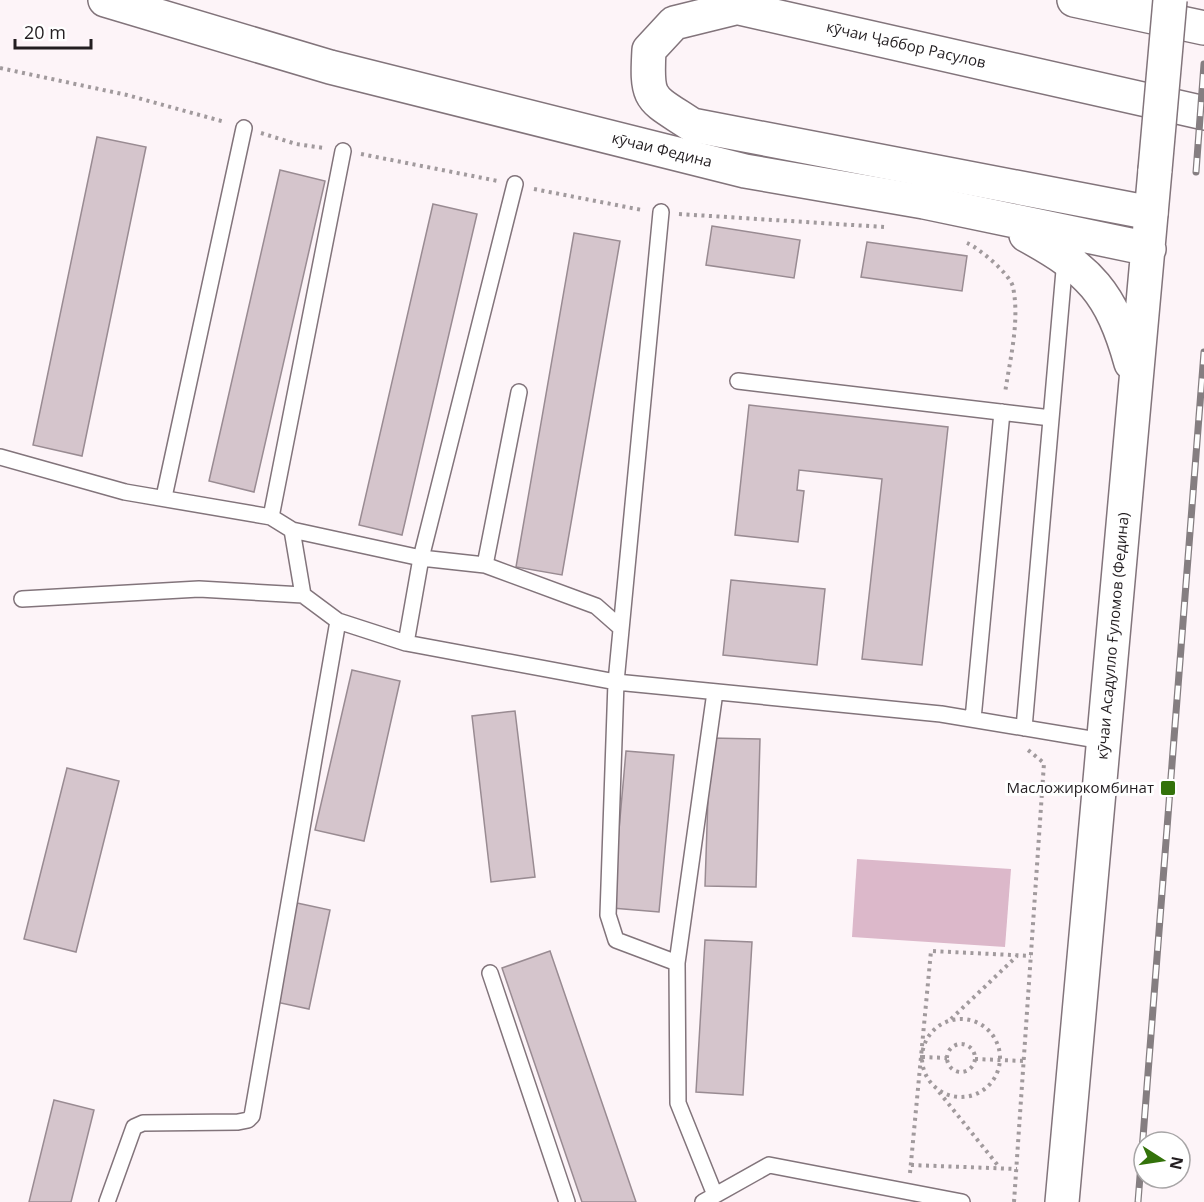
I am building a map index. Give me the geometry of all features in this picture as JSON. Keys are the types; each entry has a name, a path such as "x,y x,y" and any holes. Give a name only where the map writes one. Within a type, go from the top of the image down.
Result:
{"street":[{"name":"кӯчаи Ҷаббор Расулов","path":"704,0 1204,113"},
{"path":"1074,0 1204,28"},
{"path":"1149,249 1170,0"},
{"name":"кӯчаи Федина","path":"118,1 330,67 745,171 924,202 999,220 1149,249"},
{"path":"739,7 674,23 649,50 646,86 657,102 692,125 1151,213"},
{"path":"999,220 1065,256 1100,288 1120,326 1136,381"},
{"name":"кӯчаи Асадулло Ғуломов (Федина)","path":"1062,1202 1149,249"}],"lane":[{"path":"164,497 244,128"},
{"path":"271,517 343,151"},
{"path":"406,643 421,558 515,184"},
{"path":"661,212 616,682 608,915 616,940 677,963"},
{"path":"1024,728 1065,256"},
{"path":"738,381 1051,418"},
{"path":"485,565 519,392"},
{"path":"973,719 1002,412"},
{"path":"0,457 125,492 271,517 292,530 421,558 485,565 596,606 621,628"},
{"path":"292,530 303,595"},
{"path":"22,599 199,590 303,595 338,621 406,643 616,682 973,719 1103,741"},
{"path":"107,1202 134,1127 143,1123 238,1122 248,1120 252,1116 338,621"},
{"path":"715,692 677,963 678,1103 709,1199 770,1165 962,1202"},
{"path":"490,973 567,1202"}],"path":[{"path":"0,68 128,95 296,144 515,184 606,205 661,212 887,227"},
{"path":"961,239 981,249 1013,284 1014,328 1002,412"},
{"path":"994,723 1044,763 1014,1202"},
{"path":"908,1192 931,951 1031,956"},
{"path":"1000,1168 929,1081 922,1057 930,1034 950,1020 1017,956"},
{"path":"937,1090 960,1097 973,1096 993,1082 1001,1060 999,1046 985,1026 963,1018 950,1020"},
{"path":"961,1044 974,1052 975,1059 967,1071 960,1073 948,1065 947,1058 949,1050 961,1044"},
{"path":"922,1057 947,1058"},
{"path":"975,1059 1024,1061"},
{"path":"911,1165 1017,1169"}],"shaded area":[{"path":"857,859 1011,869 1005,947 852,937"}],"building":[{"path":"97,137 146,147 82,456 33,445"},
{"path":"280,170 325,181 254,492 209,481"},
{"path":"433,204 477,214 402,535 359,525"},
{"path":"712,226 800,240 794,278 706,265"},
{"path":"574,233 620,241 562,575 516,567"},
{"path":"867,242 967,256 962,291 861,277"},
{"path":"749,405 948,427 922,665 862,659 882,479 799,470 797,490 804,491 798,542 735,535"},
{"path":"731,580 825,589 817,665 723,655"},
{"path":"352,670 400,681 364,841 315,830"},
{"path":"515,711 535,877 491,882 472,716"},
{"path":"710,738 760,739 756,887 705,886"},
{"path":"626,751 674,755 659,912 612,908"},
{"path":"67,768 119,781 76,952 24,939"},
{"path":"297,903 330,910 309,1009 276,1002"},
{"path":"705,940 752,942 743,1095 696,1092"},
{"path":"550,951 636,1202 582,1202 502,968"},
{"path":"54,1100 94,1110 71,1202 29,1202"}],"railway":[{"path":"1196,172 1204,64"},
{"path":"1138,1202 1204,352"}],"place":[{"name":"Масложиркомбинат","path":"1168,788"}]}
